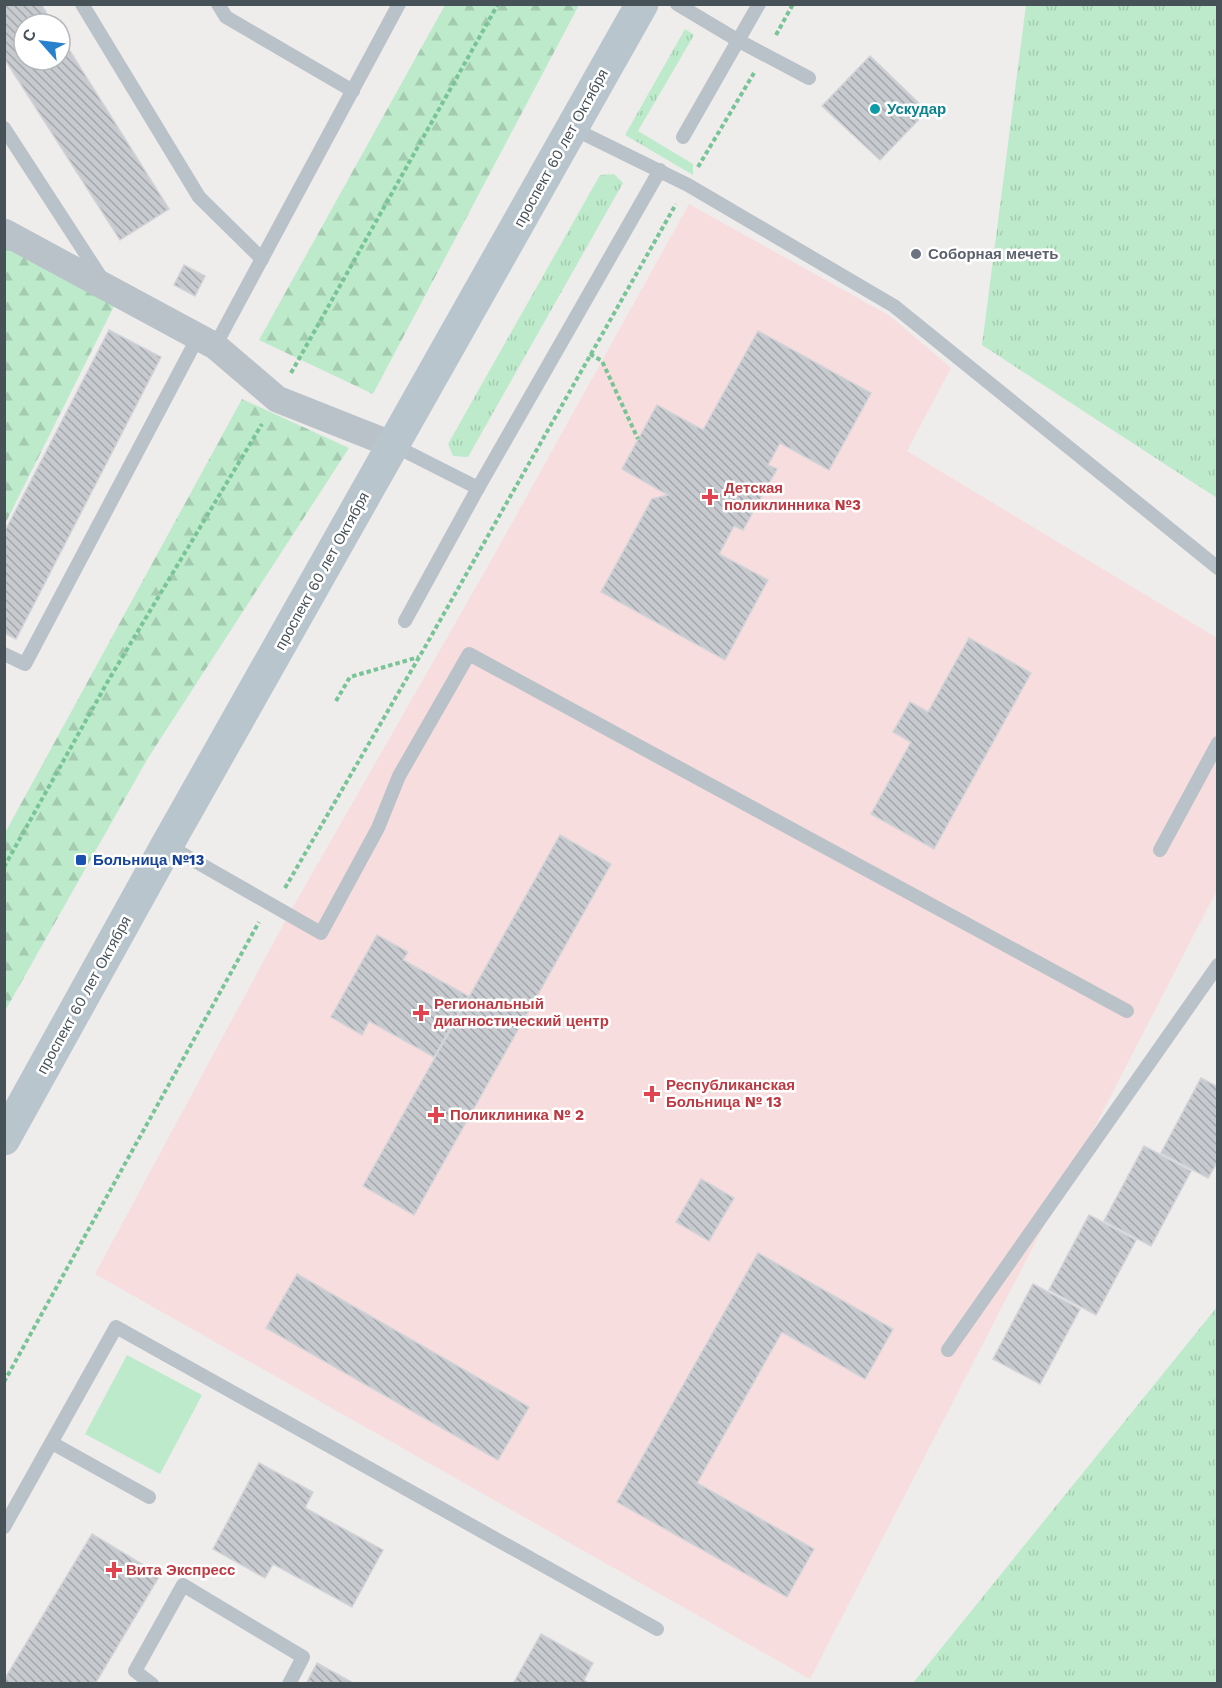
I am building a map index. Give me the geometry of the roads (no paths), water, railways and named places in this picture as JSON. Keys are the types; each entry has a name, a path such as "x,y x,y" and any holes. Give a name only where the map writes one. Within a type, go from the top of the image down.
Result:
{"main road":[{"name":"проспект 60 лет Октября","path":"4,1139 167,845 642,4"}],"street":[{"path":"4,232 207,341 277,399 393,445"}],"lane":[{"path":"82,4 199,197 262,259"},
{"path":"218,4 226,16 353,91"},
{"path":"4,654 26,664 207,341 262,259 399,4"},
{"path":"677,4 739,41 809,78"},
{"path":"683,137 759,4"},
{"path":"4,128 108,288"},
{"path":"572,128 688,185 894,306 1218,568"},
{"path":"405,621 478,488 660,170"},
{"path":"393,445 478,488"},
{"path":"167,845 321,933 378,828 399,776 469,654 1128,1011"},
{"path":"1160,850 1218,743"},
{"path":"948,1350 1218,964"},
{"path":"4,1527 116,1327 657,1629"},
{"path":"51,1443 149,1497"},
{"path":"152,1683 135,1671 183,1585 303,1657 289,1683"}],"place":[{"name":"Ускудар","path":"875,109"},
{"name":"Соборная мечеть","path":"916,254"},
{"name":"Детская поликлинника №3","path":"710,497"},
{"name":"Больница №13","path":"81,860"},
{"name":"Региональный диагностический центр","path":"421,1013"},
{"name":"Республиканская Больница № 13","path":"652,1094"},
{"name":"Поликлиника № 2","path":"436,1115"},
{"name":"Вита Экспресс","path":"114,1570"}]}
